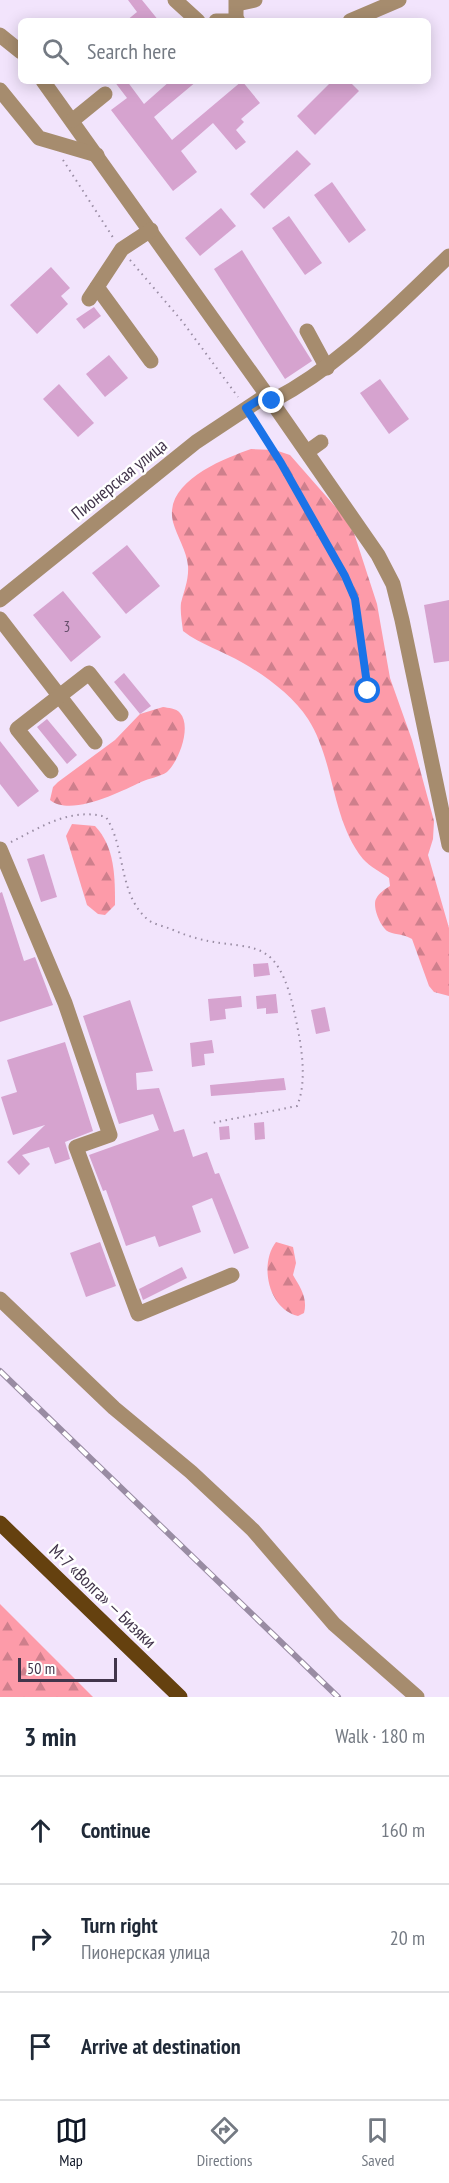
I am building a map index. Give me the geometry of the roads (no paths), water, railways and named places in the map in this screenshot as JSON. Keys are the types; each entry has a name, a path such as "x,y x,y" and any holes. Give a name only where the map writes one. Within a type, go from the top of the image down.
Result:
{"main road":[{"name":"М-7 «Волга» — Бизяки","path":"0,1523 180,1697"}],"street":[{"path":"175,0 195,18"},
{"path":"237,18 237,2 255,0"},
{"path":"357,18 399,0"},
{"path":"0,35 18,50"},
{"path":"45,84 270,398 378,555 393,584 449,845"},
{"path":"73,120 105,94"},
{"path":"3,99 39,138 52,144 98,155"},
{"path":"151,230 122,249 93,293 151,362"},
{"name":"Пионерская улица","path":"0,600 196,442 246,408 327,368 449,256"},
{"path":"307,331 327,368"},
{"path":"307,452 321,442"},
{"path":"0,619 95,741"},
{"path":"51,771 17,729 89,673 121,714"},
{"path":"4,846 65,1003 110,1135 76,1147 138,1314 232,1275"},
{"path":"0,1299 114,1408 191,1472 253,1530 334,1624 417,1697"}],"railway":[{"path":"0,1371 338,1697"}]}
